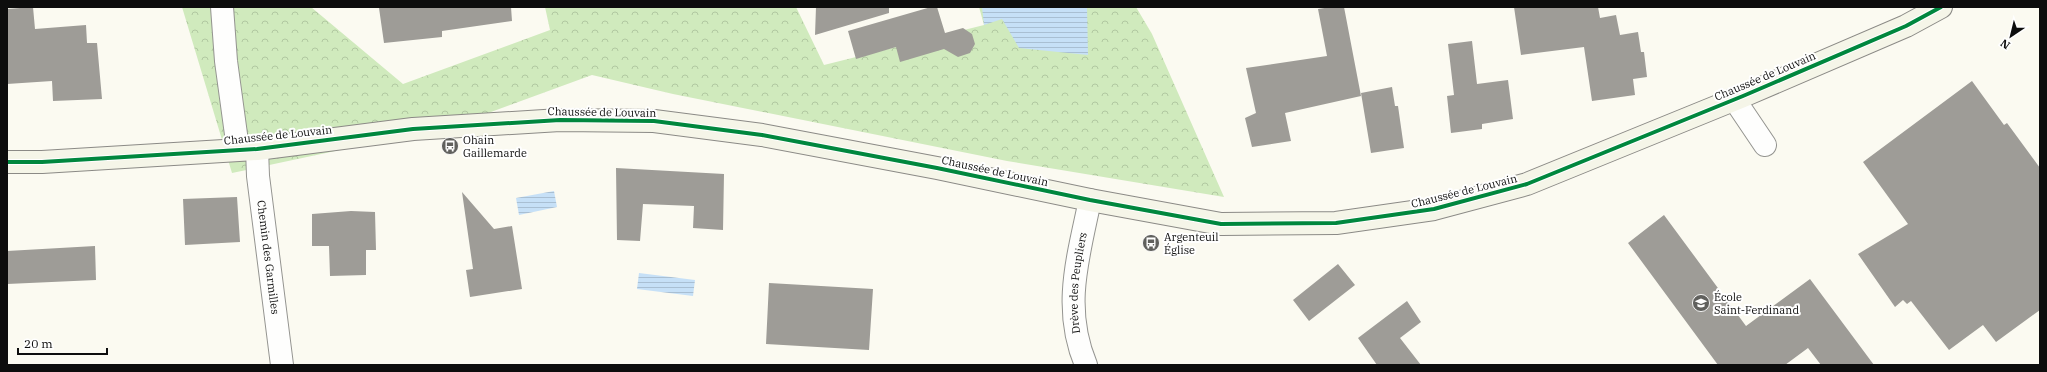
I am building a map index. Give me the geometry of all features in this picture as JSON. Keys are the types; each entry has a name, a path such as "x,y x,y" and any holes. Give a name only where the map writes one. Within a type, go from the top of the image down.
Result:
{"main road":[{"name":"Chaussée de Louvain","path":"7,162 42,162 248,149 414,129 560,120 654,121 762,135 937,168 1090,200 1221,224 1336,223 1391,217 1434,209 1527,184 1734,100 1906,26 1941,7"}],"street":[{"name":"Chemin des Garmilles","path":"222,7 226,61 248,149 258,176 282,365"},
{"path":"1734,100 1765,144"},
{"name":"Drève des Peupliers","path":"1086,365 1076,337 1072,305 1074,280 1090,200"}],"green space":[{"path":"182,7 311,7 403,84 550,30 545,7 796,7 824,65 984,25 979,7 1136,7 1152,34 1224,197 1007,161 673,94 592,75 453,126 232,173"}],"water":[{"path":"982,7 1087,7 1088,55 1019,48 1002,19 984,25"},
{"path":"554,191 557,207 519,215 516,198"},
{"path":"639,273 695,280 693,296 637,289"}],"building":[{"path":"33,7 35,29 86,25 87,43 97,43 102,99 53,101 52,81 7,84 7,9"},
{"path":"511,7 512,21 442,31 442,37 384,43 379,8"},
{"path":"816,7 889,7 889,13 815,35"},
{"path":"931,7 937,7 945,33 963,28 972,34 975,44 970,53 958,57 944,49 900,62 896,47 856,59 848,31"},
{"path":"1344,7 1361,96 1285,113 1291,141 1252,147 1245,118 1256,113 1246,68 1327,56 1318,9"},
{"path":"1514,7 1598,7 1600,18 1616,15 1620,35 1638,32 1641,52 1644,52 1647,77 1633,79 1635,95 1592,101 1584,47 1521,55"},
{"path":"1472,41 1477,84 1508,80 1513,119 1482,124 1482,129 1451,133 1447,96 1454,95 1448,44"},
{"path":"1972,81 2004,125 2007,123 2040,168 2040,310 1996,342 1983,325 1949,350 1911,301 1907,304 1903,300 1895,307 1858,254 1908,224 1863,162"},
{"path":"1392,87 1395,106 1398,106 1404,148 1371,153 1361,93"},
{"path":"616,168 724,174 723,230 693,228 694,206 643,204 640,241 617,240"},
{"path":"462,192 494,229 512,226 522,289 470,297 466,270 473,269"},
{"path":"237,197 240,242 185,245 183,199"},
{"path":"351,211 375,212 376,250 366,250 366,275 330,276 329,246 312,246 312,214"},
{"name":"École Saint-Ferdinand","path":"1664,215 1746,326 1810,279 1874,365 1821,365 1808,348 1785,365 1718,365 1628,243"},
{"path":"95,246 96,280 7,284 7,251"},
{"path":"1338,264 1355,285 1309,321 1293,300"},
{"path":"769,283 873,289 869,350 766,344"},
{"path":"1407,301 1421,322 1400,338 1421,365 1377,365 1358,338"}],"cycle path":[{"path":"7,162 42,162 257,149 413,129 560,120 654,121 762,135 937,168 1090,200 1221,224 1336,223 1434,209 1527,184 1743,96 1906,26 1941,7"}],"place":[{"name":"Ohain Gaillemarde","path":"450,146"},
{"name":"Argenteuil Église","path":"1151,243"},
{"name":"École Saint-Ferdinand","path":"1701,303"}]}
